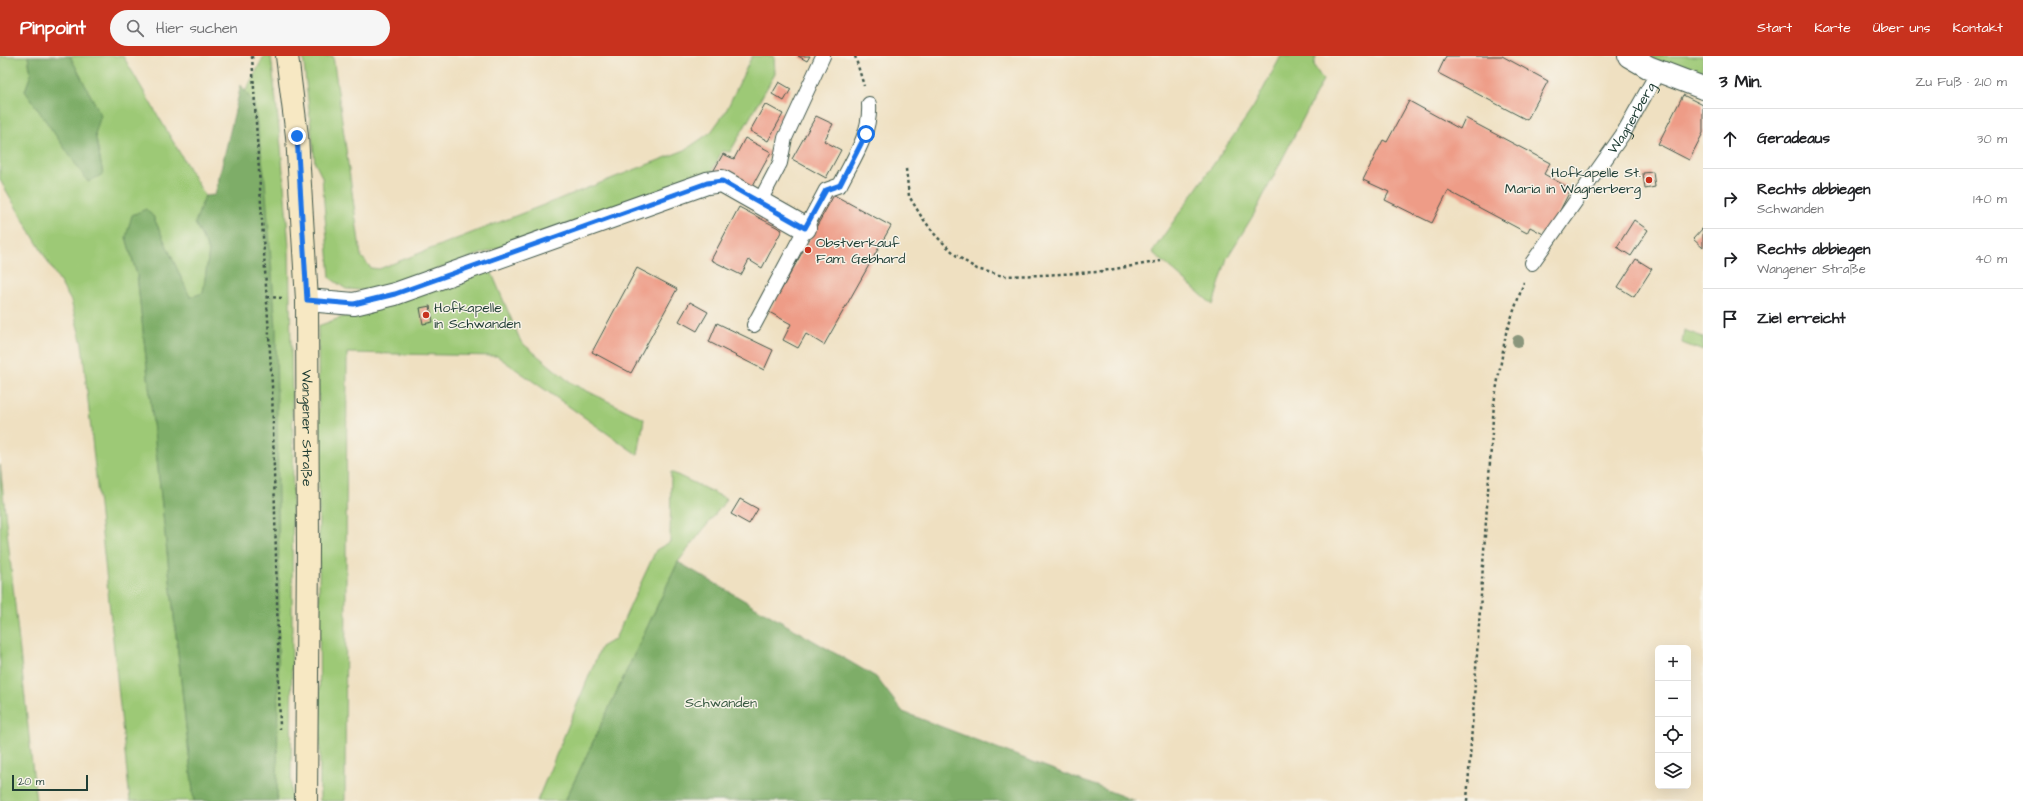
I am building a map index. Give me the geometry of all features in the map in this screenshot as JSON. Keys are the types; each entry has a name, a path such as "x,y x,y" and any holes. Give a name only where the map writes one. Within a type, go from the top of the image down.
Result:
{"main road":[{"name":"Wangener Straße","path":"287,56 297,136 307,300 308,548 306,801"}],"street":[{"name":"Wagnerberg","path":"1628,56 1644,65 1703,88"},
{"path":"307,300 354,304 395,294 707,183 722,181 760,201 805,228"}],"lane":[{"path":"760,201 780,164 785,138 824,56"},
{"name":"Wagnerberg","path":"1532,263 1623,134 1659,70"},
{"path":"754,325 826,190 840,185 866,134 870,118 869,104"}],"path":[{"path":"252,56 272,385 281,732"},
{"path":"855,56 869,104"},
{"path":"906,169 909,196 921,216 936,236 957,256 977,269 1003,276 1043,275 1097,272 1161,261"},
{"path":"1467,801 1494,403 1506,333 1532,263"}],"green space":[{"path":"0,56 28,56 31,75 25,91 103,174 95,134 100,115 70,56 123,56 205,196 195,223 209,251 203,293 190,298 153,216 126,237 137,275 194,801 130,801 82,344 71,301 0,180"},
{"path":"28,56 70,56 101,115 95,134 103,174 88,182 25,91 31,74"},
{"path":"264,56 271,56 281,147 289,247 293,444 291,801 277,801 254,104 245,92"},
{"path":"303,56 333,56 361,256 371,268 379,269 685,150 711,132 726,111 752,56 774,56 775,74 730,152 722,151 710,175 374,291 346,289 330,278 322,177 315,163"},
{"path":"1281,56 1316,56 1314,66 1323,80 1254,214 1227,258 1213,305 1152,252 1253,108"},
{"path":"1648,56 1703,56 1703,81"},
{"path":"241,85 254,104 265,181 276,327 279,583 277,801 194,801 137,275 126,237 132,215 146,209 153,216 190,297 203,293 209,251 195,223 205,196 215,195"},
{"path":"488,264 521,342 571,383 644,419 638,455 497,356 347,353 345,801 320,801 318,326"},
{"path":"1684,330 1703,337 1703,351 1682,343"},
{"path":"0,465 36,801 0,801"},
{"path":"671,472 727,499 678,562 565,801 537,801 601,647 615,639 656,550 670,542"},
{"name":"Schwanden","path":"678,562 876,677 903,712 1135,801 565,801"}],"building":[{"path":"798,56 810,56 807,61"},
{"path":"1446,56 1502,56 1548,81 1527,120 1438,73"},
{"path":"779,82 791,89 784,101 772,94"},
{"path":"1683,95 1703,105 1703,133 1689,160 1658,144"},
{"path":"1409,101 1460,129 1465,118 1550,163 1544,174 1571,189 1547,236 1530,227 1527,233 1448,191 1432,223 1385,200 1389,192 1363,180 1383,140 1387,142"},
{"path":"765,104 783,114 768,141 750,131"},
{"path":"816,116 833,124 824,141 841,150 826,178 792,159"},
{"path":"745,138 771,152 750,191 714,170 723,154 734,159"},
{"name":"Hofkapelle St. Maria in Wagnerberg","path":"1653,172 1655,187 1645,189 1643,173"},
{"path":"834,195 891,226 824,345 806,334 798,348 783,340 791,324 769,312"},
{"path":"739,207 782,230 762,268 749,260 741,275 711,260"},
{"path":"1634,220 1648,230 1631,256 1617,247"},
{"path":"1703,228 1703,248 1693,239"},
{"path":"1636,259 1652,269 1634,297 1618,287"},
{"path":"637,268 677,289 631,373 592,352"},
{"path":"690,302 708,312 697,331 679,321"},
{"name":"Hofkapelle in Schwanden","path":"430,306 433,322 423,324 420,308"},
{"path":"717,323 773,350 764,370 709,342"},
{"path":"740,499 758,509 749,524 731,514"}],"place":[{"name":"Hofkapelle St. Maria in Wagnerberg","path":"1649,180"},
{"name":"Obstverkauf Fam. Gebhard","path":"808,250"},
{"name":"Hofkapelle in Schwanden","path":"426,315"}],"route":[{"path":"297,136 307,300 354,304 395,294 707,183 722,181 760,201 805,228 826,190 840,185 866,134"}]}
